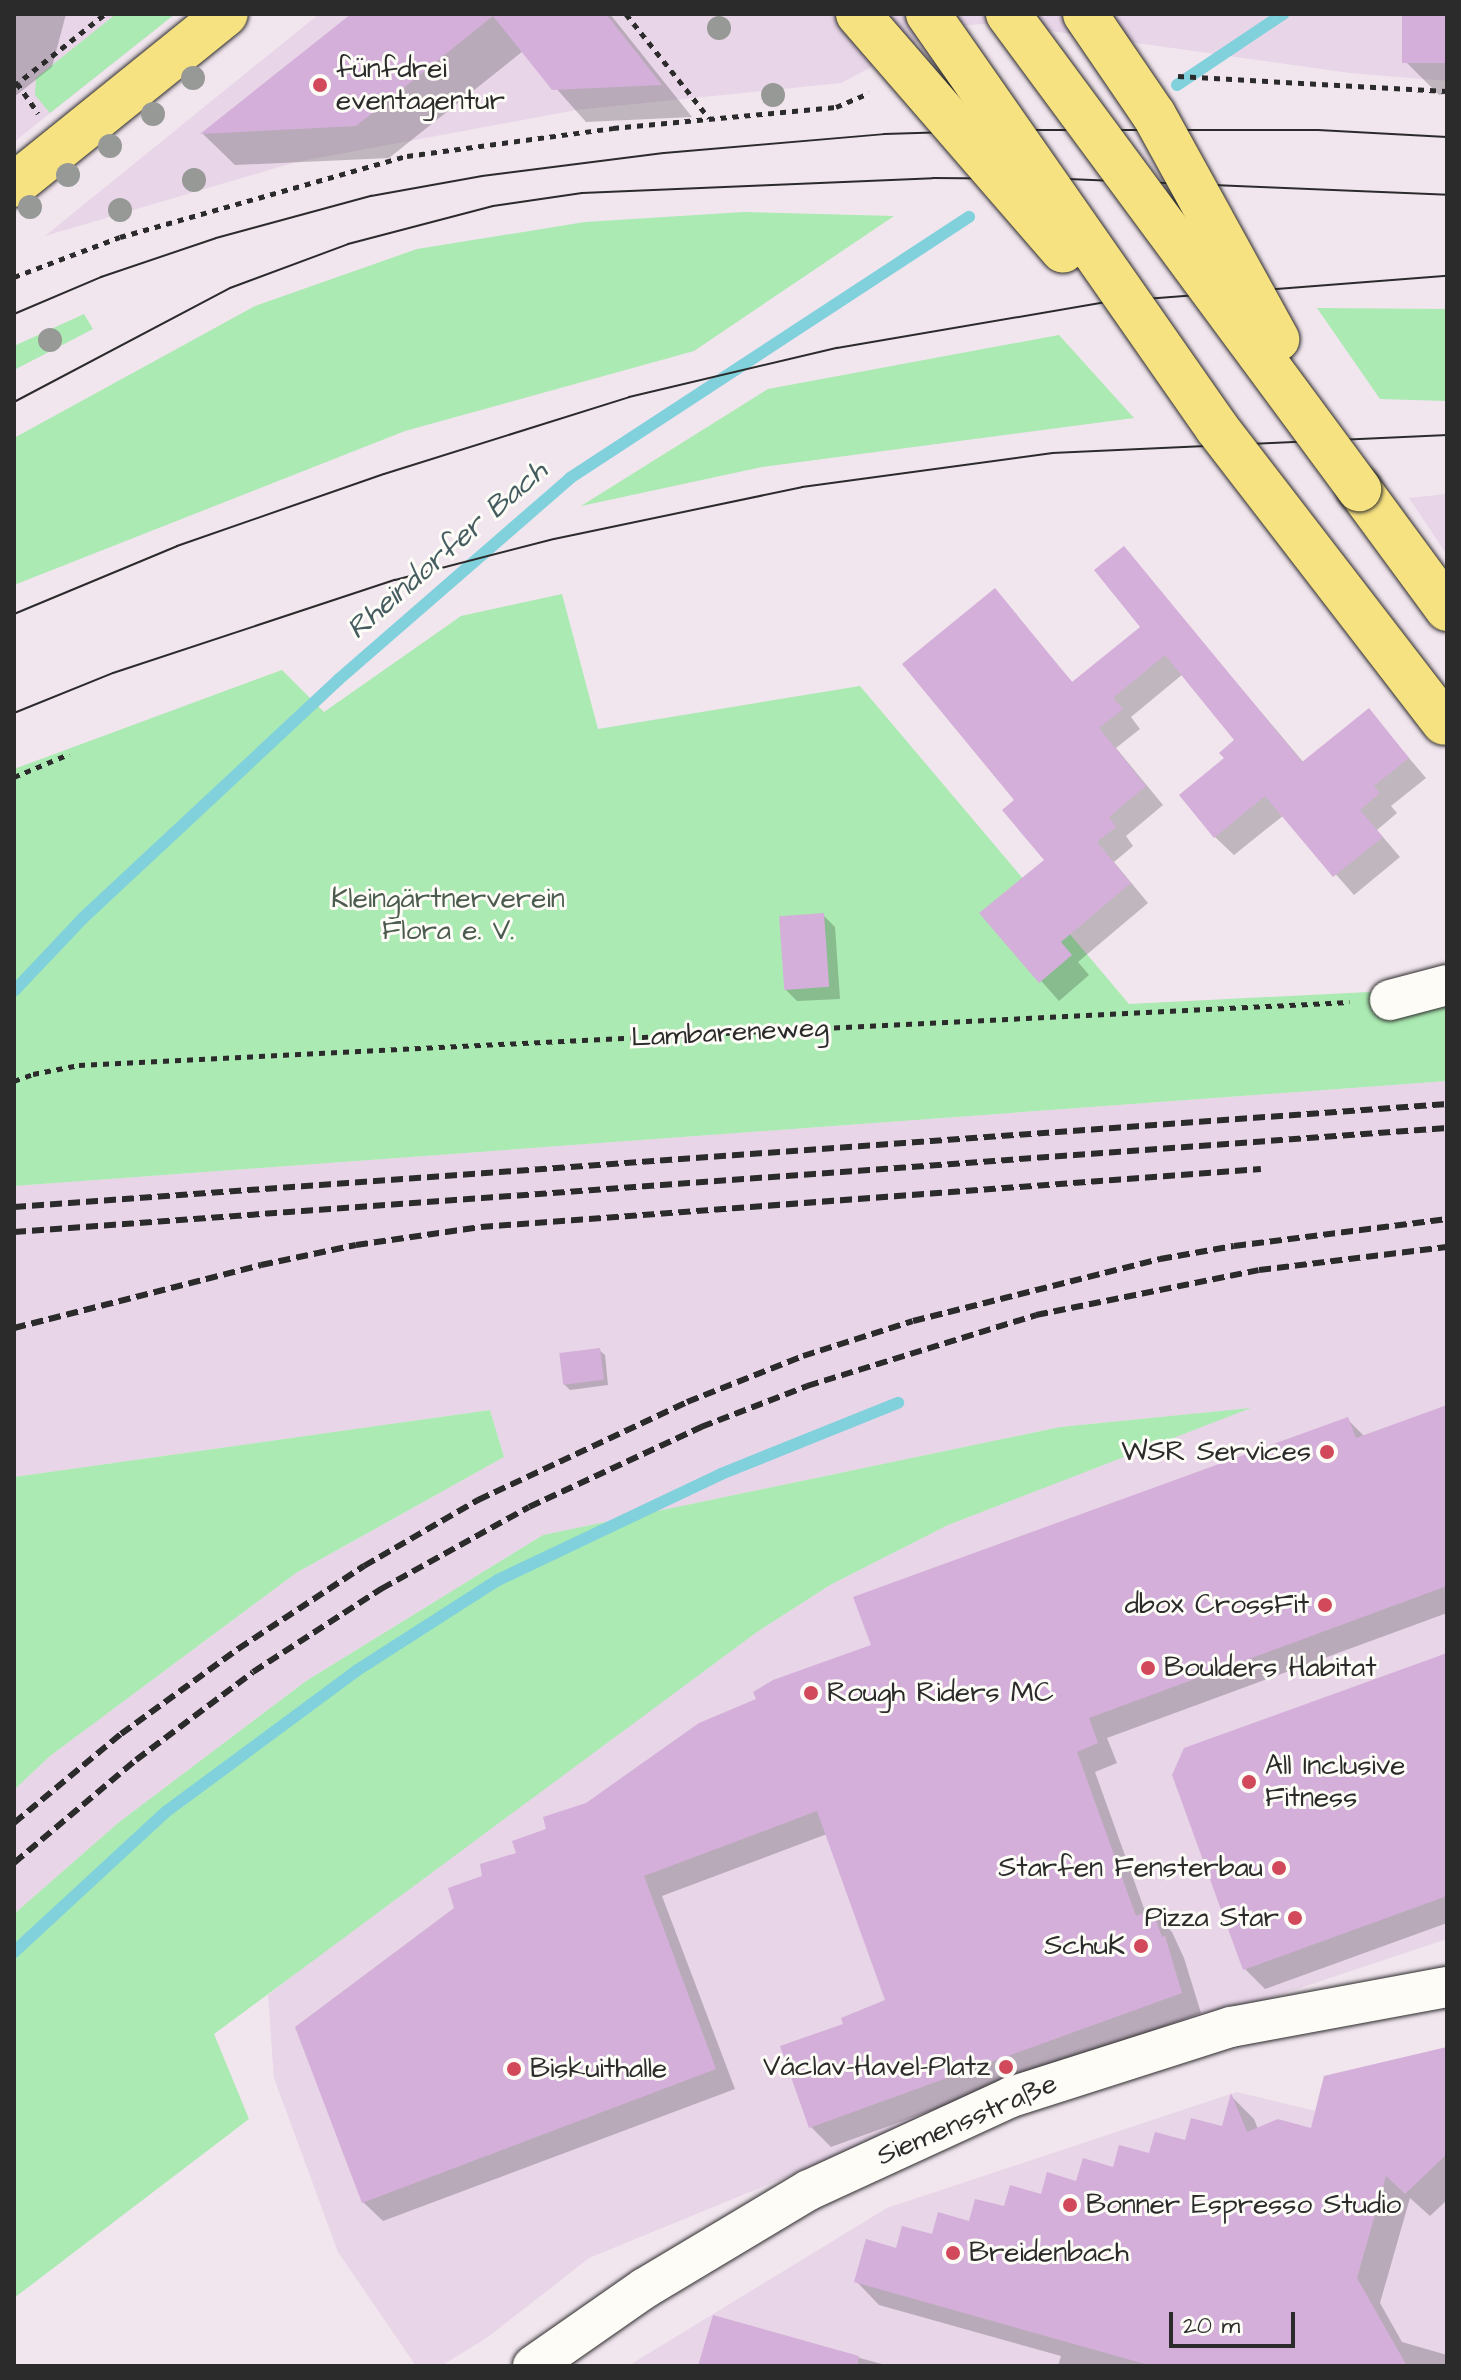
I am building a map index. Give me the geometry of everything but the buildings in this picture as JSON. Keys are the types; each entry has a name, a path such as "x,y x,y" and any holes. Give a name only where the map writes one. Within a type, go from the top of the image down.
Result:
{"main road":[{"path":"14,185 226,14"},
{"path":"858,14 1217,428"},
{"path":"928,14 1217,428 1447,727"},
{"path":"1008,14 1447,609"},
{"path":"1085,14 1154,115 1359,489"}],"street":[{"path":"1390,1000 1447,985"},
{"name":"Siemensstraße","path":"533,2366 645,2288 809,2190 1011,2097 1231,2027 1447,1987"}],"path":[{"path":"43,119 16,85 105,14"},
{"path":"626,14 710,119"},
{"path":"1165,75 1447,91"},
{"path":"14,277 120,237 407,156 836,107 876,89"},
{"path":"14,777 69,754"},
{"name":"Lambareneweg","path":"14,1081 79,1065 1390,1000"}],"shaded area":[{"path":"14,14 175,14 14,142"},
{"path":"319,14 1447,14 1447,81 1350,73 994,23 946,27 841,83 576,110 296,162 45,236"},
{"path":"1447,494 1447,555 1409,498"},
{"path":"1447,1081 1447,1939 1018,2082 589,2258 488,2337 441,2366 416,2366 338,2252 274,2078 268,1995 388,1902 757,1632 830,1585 948,1525 1246,1409 1060,1427 543,1535 306,1681 118,1823 14,1914 14,1790 50,1756 296,1573 504,1457 490,1410 14,1477 14,1186"},
{"path":"1447,2047 1447,2366 628,2366 887,2208 1237,2092 1315,2111 1324,2076"}],"green space":[{"path":"116,14 175,14 50,113 35,95 36,78"},
{"path":"744,212 894,216 694,351 405,431 14,585 14,438 255,306 417,249 585,222"},
{"path":"1317,308 1447,309 1447,401 1380,399"},
{"path":"84,314 93,329 14,370 14,346"},
{"path":"1059,335 1134,418 762,467 581,506 768,389"},
{"name":"Kleingärtnerverein Flora e. V.","path":"562,594 598,729 860,686 1129,1004 1389,991 1447,1004 1447,1081 14,1186 14,769 282,670 324,712 461,616"},
{"path":"1251,1408 948,1525 830,1585 757,1632 214,2034 249,2119 14,2298 14,1914 118,1823 306,1681 543,1535 1060,1427"},
{"path":"490,1410 504,1457 296,1573 50,1756 14,1790 14,1477"}],"waterway":[{"name":"Rheindorfer Bach","path":"1177,85 1283,14"},
{"name":"Rheindorfer Bach","path":"14,991 83,918 338,680 570,478 969,217"},
{"path":"14,1952 167,1811 356,1671 498,1580 721,1474 898,1403"}],"tram line":[{"path":"14,314 101,277 216,238 371,196 482,176 664,153 884,134 1018,130 1318,130 1447,137"},
{"path":"14,402 230,288 348,244 493,206 582,193 933,178 1069,179 1447,195"},
{"path":"14,614 177,546 384,474 629,397 837,348 1106,302 1447,276"},
{"path":"14,713 113,673 395,580 554,539 802,487 1053,453 1447,435"}],"railway":[{"path":"14,1207 1447,1104"},
{"path":"14,1232 1447,1128"},
{"path":"14,1328 261,1265 356,1245 481,1227 1261,1169"},
{"path":"14,1823 121,1734 238,1649 364,1566 478,1500 687,1402 803,1356 913,1321 1160,1259 1234,1246 1447,1219"},
{"path":"14,1863 136,1760 253,1672 381,1589 529,1507 701,1427 807,1386 1036,1315 1259,1270 1447,1247"}],"place":[{"name":"fünfdrei eventagentur","path":"320,85"},
{"name":"WSR Services","path":"1327,1452"},
{"name":"dbox CrossFit","path":"1325,1605"},
{"name":"Boulders Habitat","path":"1148,1668"},
{"name":"Rough Riders MC","path":"811,1693"},
{"name":"All Inclusive Fitness","path":"1249,1782"},
{"name":"Starfen Fensterbau","path":"1279,1868"},
{"name":"Pizza Star","path":"1295,1918"},
{"name":"SchuK","path":"1141,1946"},
{"name":"Václav-Havel-Platz","path":"1006,2067"},
{"name":"Biskuithalle","path":"514,2069"},
{"name":"Bonner Espresso Studio","path":"1070,2205"},
{"name":"Breidenbach","path":"953,2253"}]}
